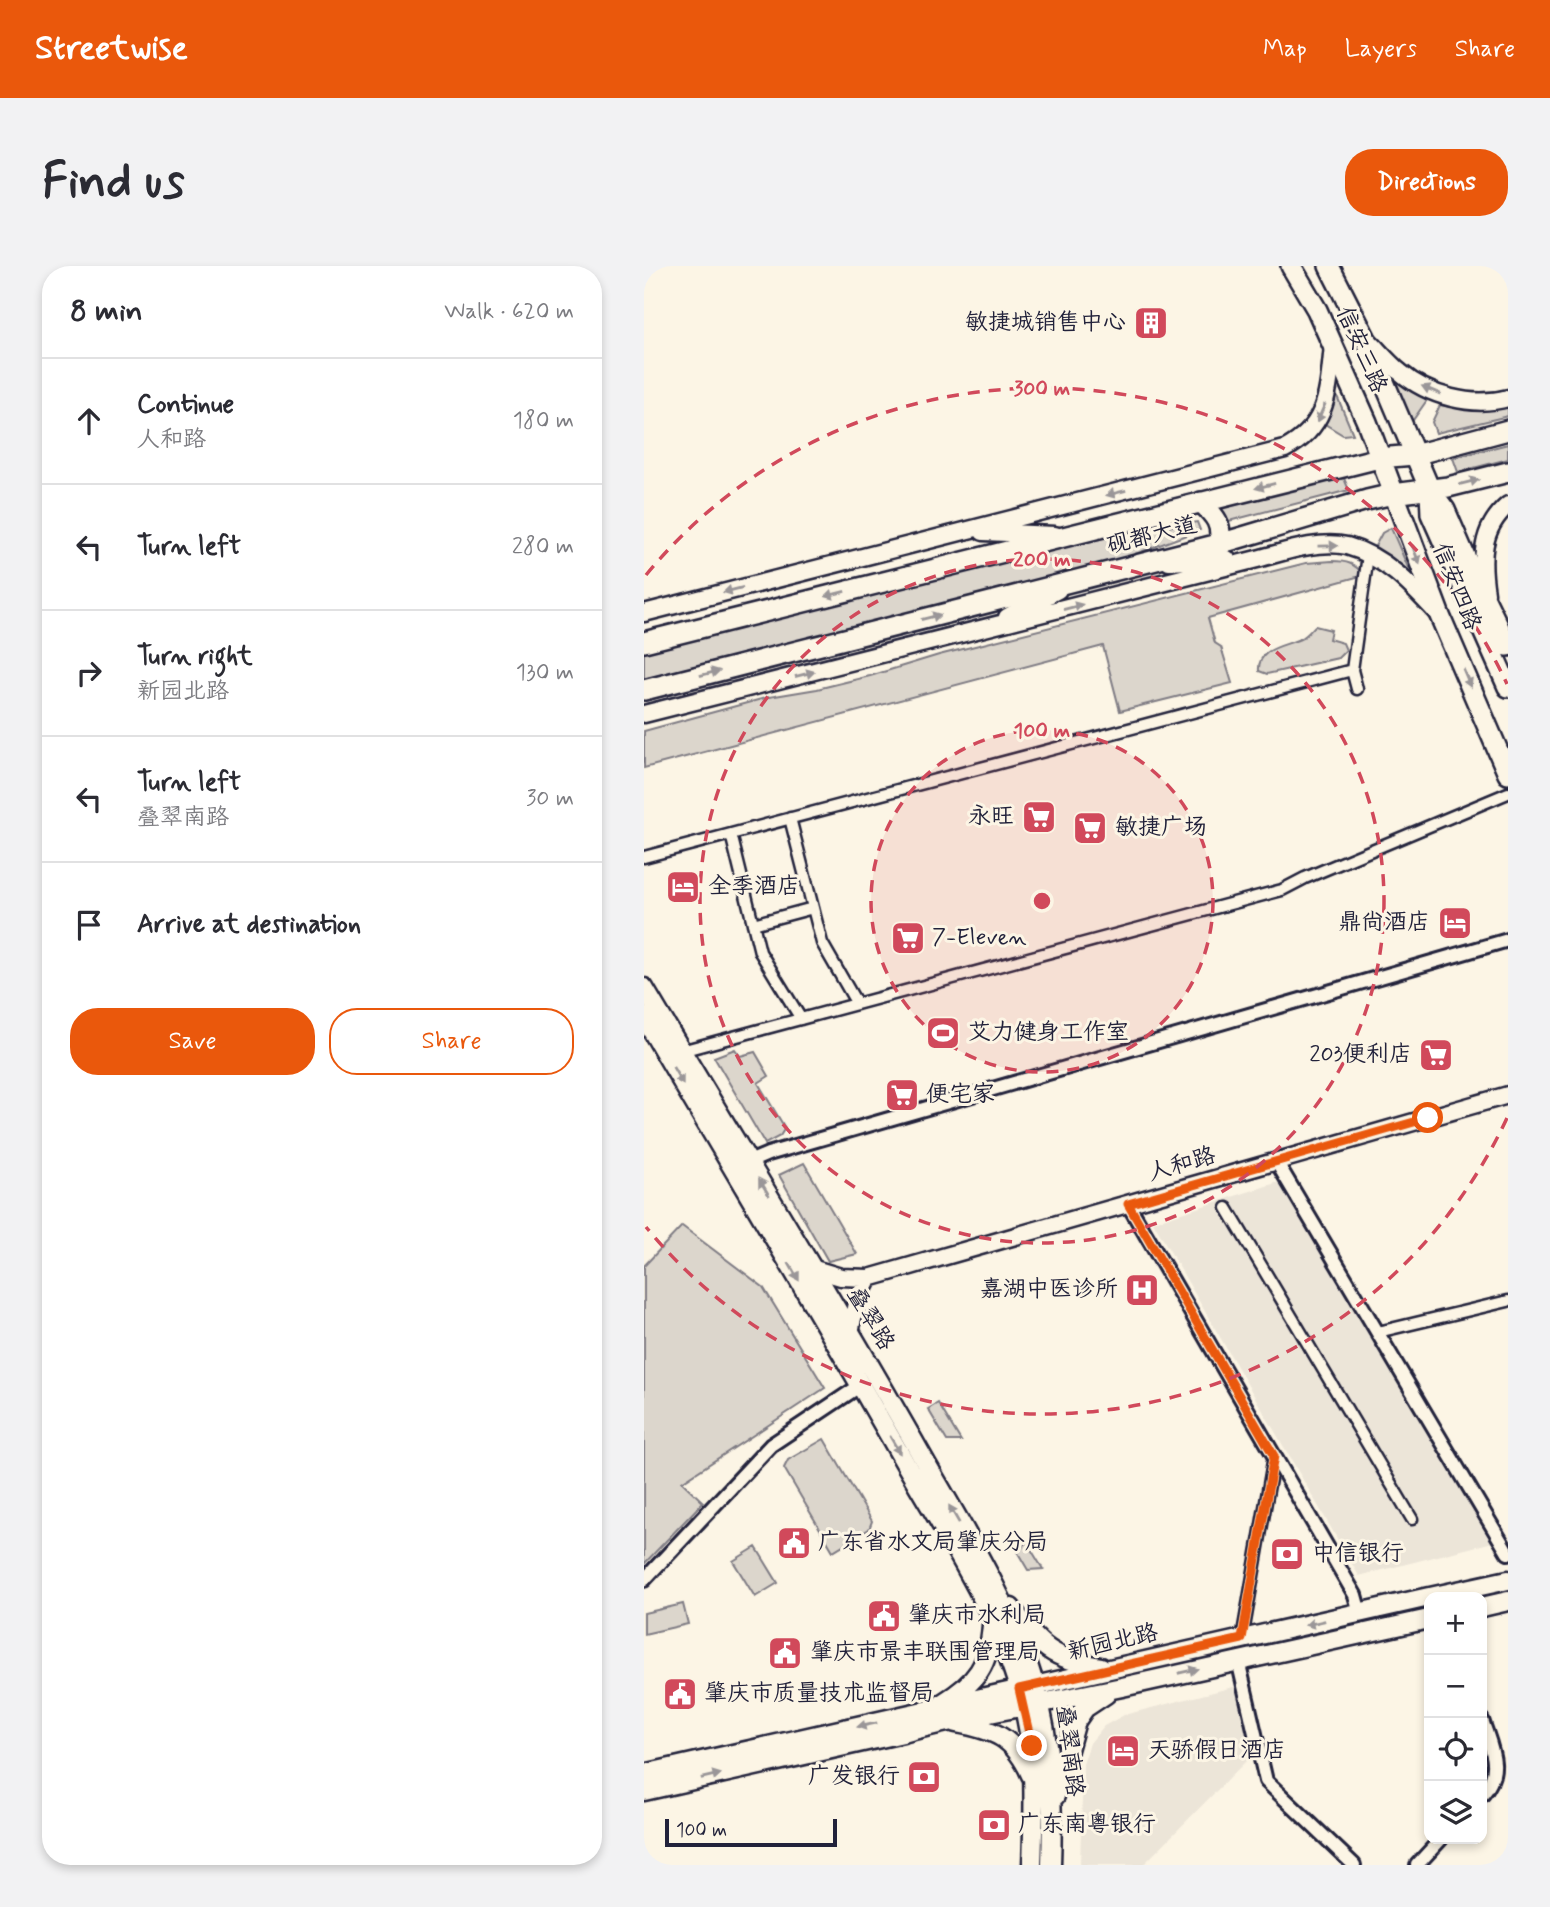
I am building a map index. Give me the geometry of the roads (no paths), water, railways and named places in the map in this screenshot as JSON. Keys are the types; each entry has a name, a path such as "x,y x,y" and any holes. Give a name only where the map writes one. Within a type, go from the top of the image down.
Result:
{"main road":[{"name":"信安三路","path":"1291,266 1317,310 1371,433 1393,494"},
{"name":"信安三路","path":"1329,266 1365,337 1430,490"},
{"path":"1317,310 1345,296"},
{"name":"砚都大道","path":"645,641 1379,458 1415,455 1508,430"},
{"name":"砚都大道","path":"644,690 1219,544 1393,494 1430,490 1508,472"},
{"path":"1430,490 1445,510 1508,646"},
{"name":"信安四路","path":"1430,490 1431,514 1483,636 1508,687"},
{"name":"信安四路","path":"1393,494 1440,616 1508,774"},
{"path":"1201,502 1219,522 1219,544"},
{"path":"1454,648 1483,636"},
{"name":"叠翠路","path":"644,988 850,1333 974,1566 993,1618 1029,1695"},
{"name":"叠翠路","path":"644,1017 861,1385 974,1566 1001,1594 1029,1695"},
{"name":"新园北路","path":"1453,1592 1508,1580"},
{"path":"1001,1594 1039,1643 1055,1655 1071,1662 1113,1669"},
{"name":"新园北路","path":"644,1791 939,1715 1029,1695 1152,1659 1424,1598"},
{"path":"1487,1606 1508,1601"},
{"path":"993,1618 989,1655 983,1667 939,1715 1006,1738 1024,1758 1035,1782"},
{"name":"新园北路","path":"1029,1695 1122,1687 1424,1620"},
{"path":"1152,1659 1156,1679"},
{"path":"1034,1802 1053,1802 1076,1721 1085,1707 1122,1687"},
{"name":"叠翠南路","path":"1029,1695 1035,1782 1032,1865"},
{"name":"叠翠南路","path":"1029,1695 1053,1802 1051,1865"},
{"name":"新园北路","path":"644,1774 901,1726"}],"street":[{"path":"1365,337 1401,373 1440,394 1475,401 1508,398"},
{"path":"644,613 1285,449 1301,441 1316,424 1327,400 1333,346"},
{"path":"1488,602 1482,562 1483,546 1487,533 1508,505"},
{"path":"966,531 1068,536"},
{"path":"644,714 1320,545 1345,546 1393,569 1440,616"},
{"path":"1357,689 1352,670 1368,555"},
{"path":"1142,564 1261,558"},
{"path":"983,630 1077,580"},
{"path":"644,857 1352,670"},
{"path":"681,1051 1282,890 1508,793"},
{"path":"790,818 822,943 857,1004"},
{"path":"731,834 761,952 801,1019"},
{"path":"753,923 813,908"},
{"path":"749,1162 768,1154 1508,940"},
{"name":"人和路","path":"869,1278 1508,1095"},
{"path":"1276,1161 1508,1553"},
{"path":"1128,1204 1355,1595 1360,1613"},
{"path":"1227,1208 1412,1519"},
{"path":"811,1268 841,1277 869,1278 856,1303 850,1333"},
{"path":"1378,1332 1508,1301"},
{"path":"644,1580 771,1445 861,1385"},
{"path":"1242,1639 1274,1456"},
{"path":"1238,1660 1266,1781 1354,1865"},
{"path":"1487,1734 1496,1760 1492,1783 1487,1789"},
{"path":"1417,1865 1436,1844"}],"place":[{"name":"敏捷城销售中心","path":"1151,323"},
{"name":"永旺","path":"1039,817"},
{"name":"敏捷广场","path":"1090,828"},
{"name":"全季酒店","path":"683,887"},
{"name":"鼎尚酒店","path":"1455,923"},
{"name":"7-Eleven","path":"908,938"},
{"name":"艾力健身工作室","path":"943,1033"},
{"name":"203便利店","path":"1436,1055"},
{"name":"便宅家","path":"902,1095"},
{"name":"嘉湖中医诊所","path":"1142,1290"},
{"name":"广东省水文局肇庆分局","path":"794,1543"},
{"name":"中信银行","path":"1287,1554"},
{"name":"肇庆市水利局","path":"884,1616"},
{"name":"肇庆市景丰联围管理局","path":"785,1653"},
{"name":"肇庆市质量技术监督局","path":"680,1694"},
{"name":"天骄假日酒店","path":"1123,1751"},
{"name":"广发银行","path":"924,1777"},
{"name":"广东南粤银行","path":"994,1825"}]}
